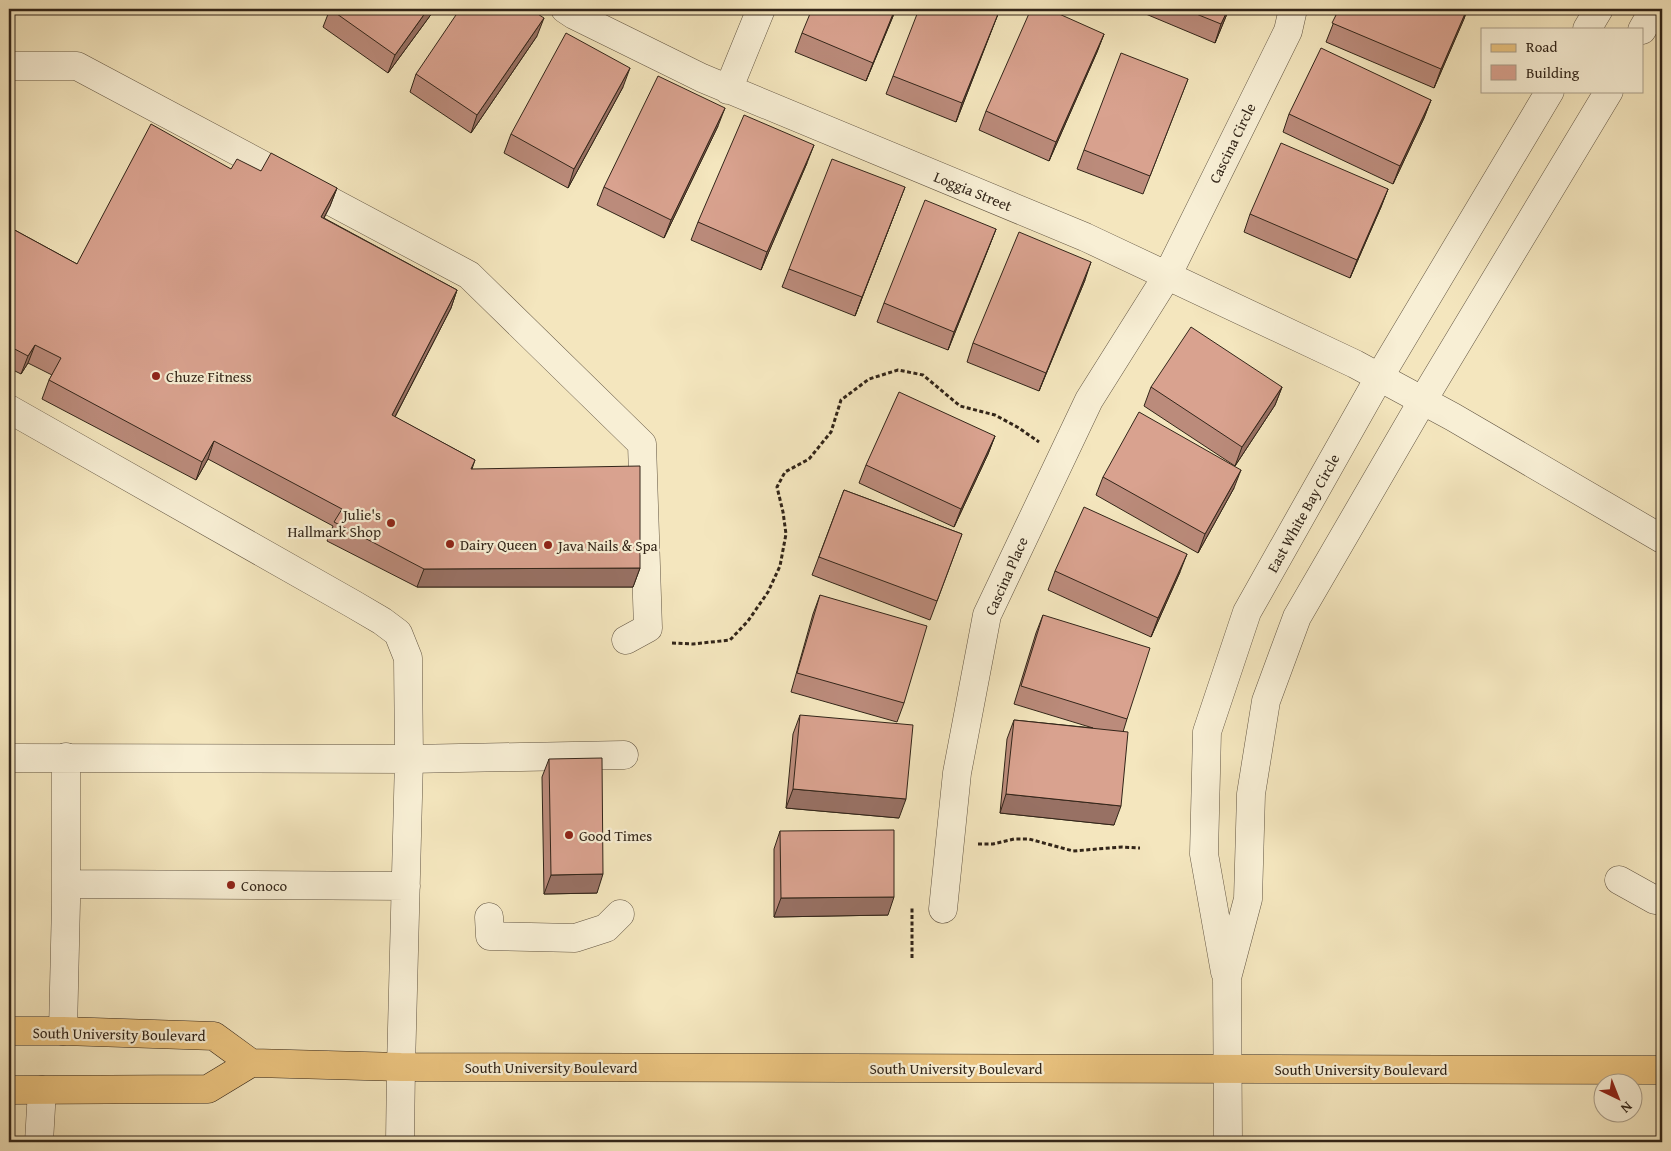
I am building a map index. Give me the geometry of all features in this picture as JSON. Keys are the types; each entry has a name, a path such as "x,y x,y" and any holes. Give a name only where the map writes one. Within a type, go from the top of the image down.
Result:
{"main road":[{"name":"South University Boulevard","path":"9,1031 214,1036 251,1063 401,1066 1662,1070"},
{"path":"9,1090 208,1089 251,1063"}],"street":[{"name":"Loggia Street","path":"564,9 574,16 728,90 1085,237 1380,376 1662,540"},
{"path":"728,90 761,9"},
{"name":"Cascina Circle","path":"1167,276 1288,31 1293,9"},
{"path":"1588,28 1599,9"},
{"path":"1643,28 1654,9"},
{"path":"9,66 77,66 470,275 642,444 637,634"},
{"name":"East White Bay Circle","path":"1226,978 1204,854 1207,732 1247,612 1380,376 1549,92"},
{"path":"1228,1142 1226,978 1248,899 1250,794 1266,700 1297,617 1608,92"},
{"name":"Cascina Place","path":"943,909 957,773 987,615 1089,400 1167,276"},
{"path":"9,410 353,604 398,633 408,658 409,759 400,1142"},
{"path":"9,758 409,759 624,756"},
{"path":"63,1031 66,757"},
{"path":"1619,880 1655,900 1662,901"},
{"path":"66,884 406,886"},
{"path":"489,917 490,936 575,938 606,928 620,914"},
{"path":"40,1142 42,1090"}],"path":[{"path":"637,634 665,643 693,644 730,640 748,621 768,592 780,566 786,534 777,487 785,472 809,460 831,432 842,400 869,379 898,370 923,375 960,406 995,415 1019,428 1061,458"},
{"path":"950,841 993,844 1014,839 1029,839 1073,851 1122,847 1140,848"}],"building":[{"path":"330,9 428,9 395,55"},
{"path":"460,9 530,9 544,18 477,115 416,74"},
{"path":"812,9 895,9 873,63 802,33"},
{"path":"919,9 1000,9 962,103 893,76"},
{"path":"1031,9 1048,9 1104,34 1056,142 986,111"},
{"path":"1184,9 1228,9 1221,24"},
{"path":"1339,9 1467,9 1441,69 1332,23"},
{"path":"566,33 630,68 574,169 511,134"},
{"path":"1321,48 1431,100 1400,166 1289,114"},
{"path":"1121,53 1188,79 1150,176 1084,150"},
{"path":"658,76 725,108 671,220 604,187"},
{"path":"744,115 814,145 767,252 698,222"},
{"path":"151,124 231,169 237,159 261,171 271,153 337,188 321,217 457,290 392,415 475,460 471,469 640,466 640,568 424,569 334,522 342,509 214,441 202,462 49,380 61,358 35,345 28,356 9,346 9,227 77,264"},
{"path":"1281,143 1388,189 1357,260 1250,214"},
{"path":"832,159 905,187 862,297 789,269"},
{"path":"925,200 996,229 954,332 884,303"},
{"path":"1019,232 1091,262 1046,373 973,343"},
{"path":"1191,327 1282,387 1242,447 1151,387"},
{"path":"899,392 995,436 961,509 866,465"},
{"path":"1139,412 1241,470 1205,534 1103,477"},
{"path":"844,490 962,534 937,601 819,557"},
{"path":"1084,507 1187,554 1158,618 1055,571"},
{"path":"820,595 927,626 904,703 797,673"},
{"path":"1043,615 1150,648 1127,719 1021,686"},
{"path":"800,715 913,725 906,799 793,789"},
{"path":"1014,720 1128,732 1121,806 1006,794"},
{"name":"Good Times","path":"602,758 603,874 551,875 549,759"},
{"path":"894,830 894,897 781,898 780,831"}],"place":[{"name":"Chuze Fitness","path":"156,376"},
{"name":"Julie's Hallmark Shop","path":"391,523"},
{"name":"Dairy Queen","path":"450,544"},
{"name":"Java Nails & Spa","path":"548,545"},
{"name":"Good Times","path":"569,835"},
{"name":"Conoco","path":"231,885"}]}
